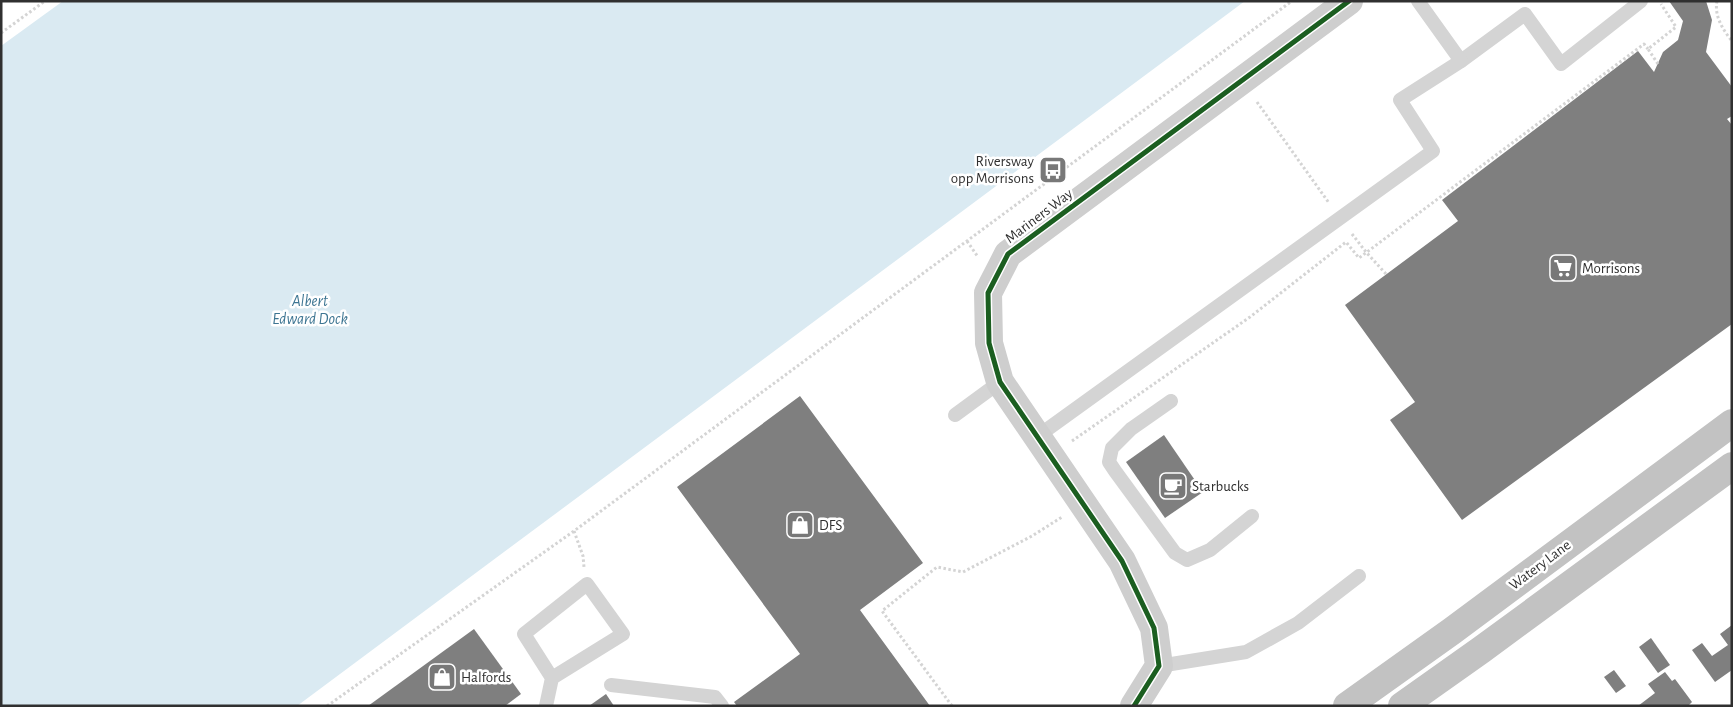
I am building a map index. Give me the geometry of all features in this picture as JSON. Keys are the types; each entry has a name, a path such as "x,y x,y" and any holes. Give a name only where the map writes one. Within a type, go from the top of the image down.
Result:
{"highway":[{"name":"Watery Lane","path":"1347,706 1732,423"},
{"path":"1402,706 1732,466"}],"street":[{"name":"Mariners Way","path":"1159,666 1154,628 1122,561 1000,382 989,343 988,293 1008,254 1349,1"},
{"path":"1134,706 1159,666"}],"lane":[{"path":"1418,1 1461,60"},
{"path":"1044,446 1143,362 1188,327 1433,151 1400,100 1461,60 1525,14 1561,64 1641,1"},
{"path":"955,415 1000,382"},
{"path":"1171,401 1131,429 1112,448 1110,462 1115,471 1175,553 1187,560 1210,550 1252,516"},
{"path":"1159,666 1246,652 1298,623 1360,576"},
{"path":"546,706 552,678 524,634 586,584 623,634 552,678"},
{"path":"611,684 715,697 722,706"}],"path":[{"path":"1,34 45,1"},
{"path":"327,706 574,531 1292,1"},
{"path":"1648,49 1676,27 1659,1"},
{"path":"1718,1 1716,8 1722,28 1732,41"},
{"path":"1044,446 1250,317 1346,242 1359,258 1644,44 1658,64"},
{"path":"1219,55 1241,81 1340,218 1386,274"},
{"path":"952,706 882,611 937,567 963,572 1032,536 1084,504"},
{"path":"574,531 583,556 586,584"}],"water":[{"name":"Albert Edward Dock","path":"63,1 1245,1 297,706 1,706 1,46"}],"building":[{"name":"Morrisons","path":"1669,1 1706,1 1712,20 1706,52 1732,87 1732,116 1727,119 1732,125 1732,324 1462,520 1390,420 1415,402 1345,305 1458,221 1442,200 1638,51 1654,72 1663,52 1678,40 1683,21"},
{"name":"DFS","path":"800,396 923,563 860,610 930,706 737,706 734,702 800,654 677,487"},
{"path":"1164,435 1203,492 1165,518 1126,462"},
{"path":"1732,625 1732,670 1715,682 1692,650 1702,643 1712,656 1728,645 1720,634"},
{"path":"474,629 521,694 505,706 368,706"},
{"path":"1651,638 1670,665 1658,673 1639,647"},
{"path":"1614,670 1626,686 1616,693 1604,677"},
{"path":"1665,672 1672,681 1675,679 1692,702 1688,706 1638,706 1655,693 1648,684"},
{"path":"606,694 614,706 589,706"}],"cycle path":[{"path":"1134,706 1159,666 1154,628 1122,561 1000,382 989,343 988,293 1008,254 1349,1"}],"place":[{"name":"Riversway opp Morrisons","path":"1053,170"},
{"name":"Morrisons","path":"1563,268"},
{"name":"Starbucks","path":"1173,486"},
{"name":"DFS","path":"800,525"},
{"name":"Halfords","path":"442,677"}]}
